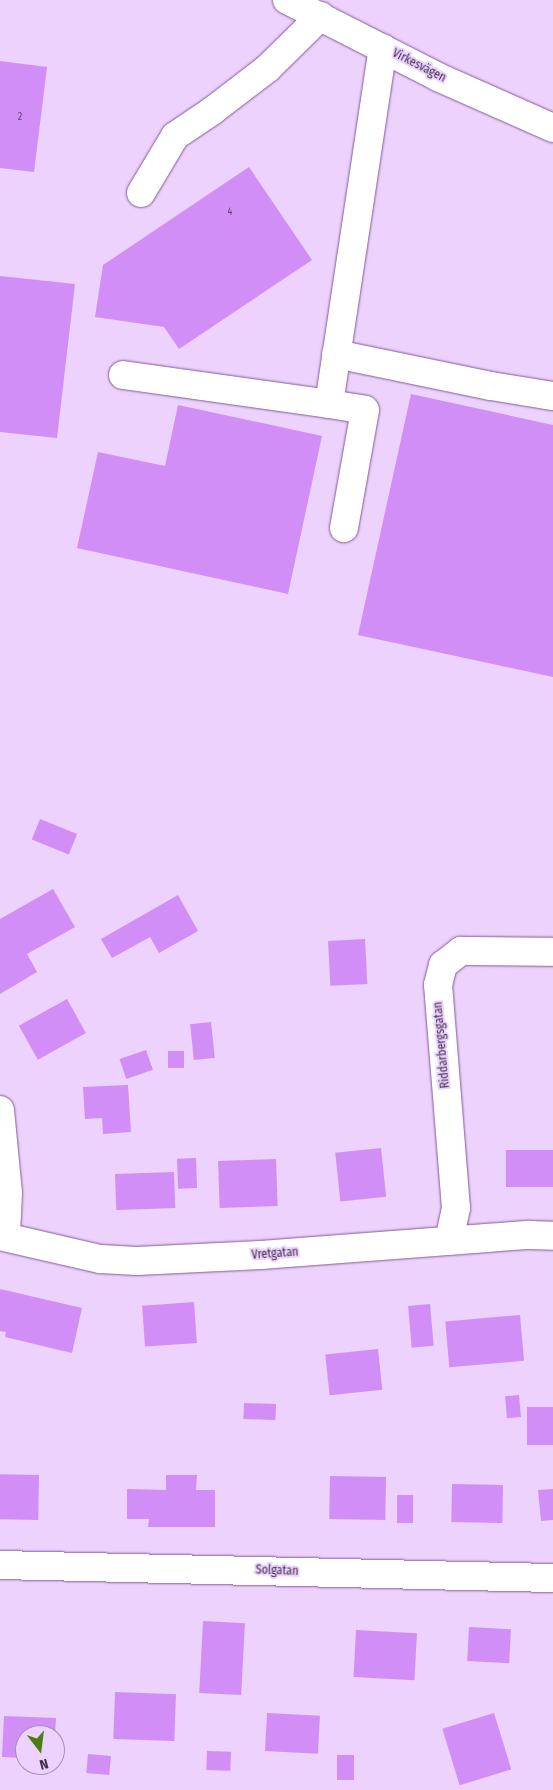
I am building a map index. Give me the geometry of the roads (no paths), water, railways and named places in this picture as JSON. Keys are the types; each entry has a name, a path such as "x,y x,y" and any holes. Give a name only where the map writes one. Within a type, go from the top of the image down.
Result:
{"street":[{"name":"Virkesvägen","path":"287,0 438,77 553,128"},
{"path":"141,193 175,136 212,111 268,68 321,16"},
{"path":"329,404 383,48"},
{"path":"336,354 491,386 553,396"},
{"path":"123,375 365,410 344,528"},
{"name":"Riddarbergsgatan","path":"449,1240 456,1208 438,986 442,965 461,951 553,952"},
{"path":"0,1110 8,1193 3,1236"},
{"name":"Vretgatan","path":"3,1236 100,1260 137,1260 261,1255 449,1240 553,1236"},
{"name":"Solgatan","path":"0,1565 553,1578"}]}
